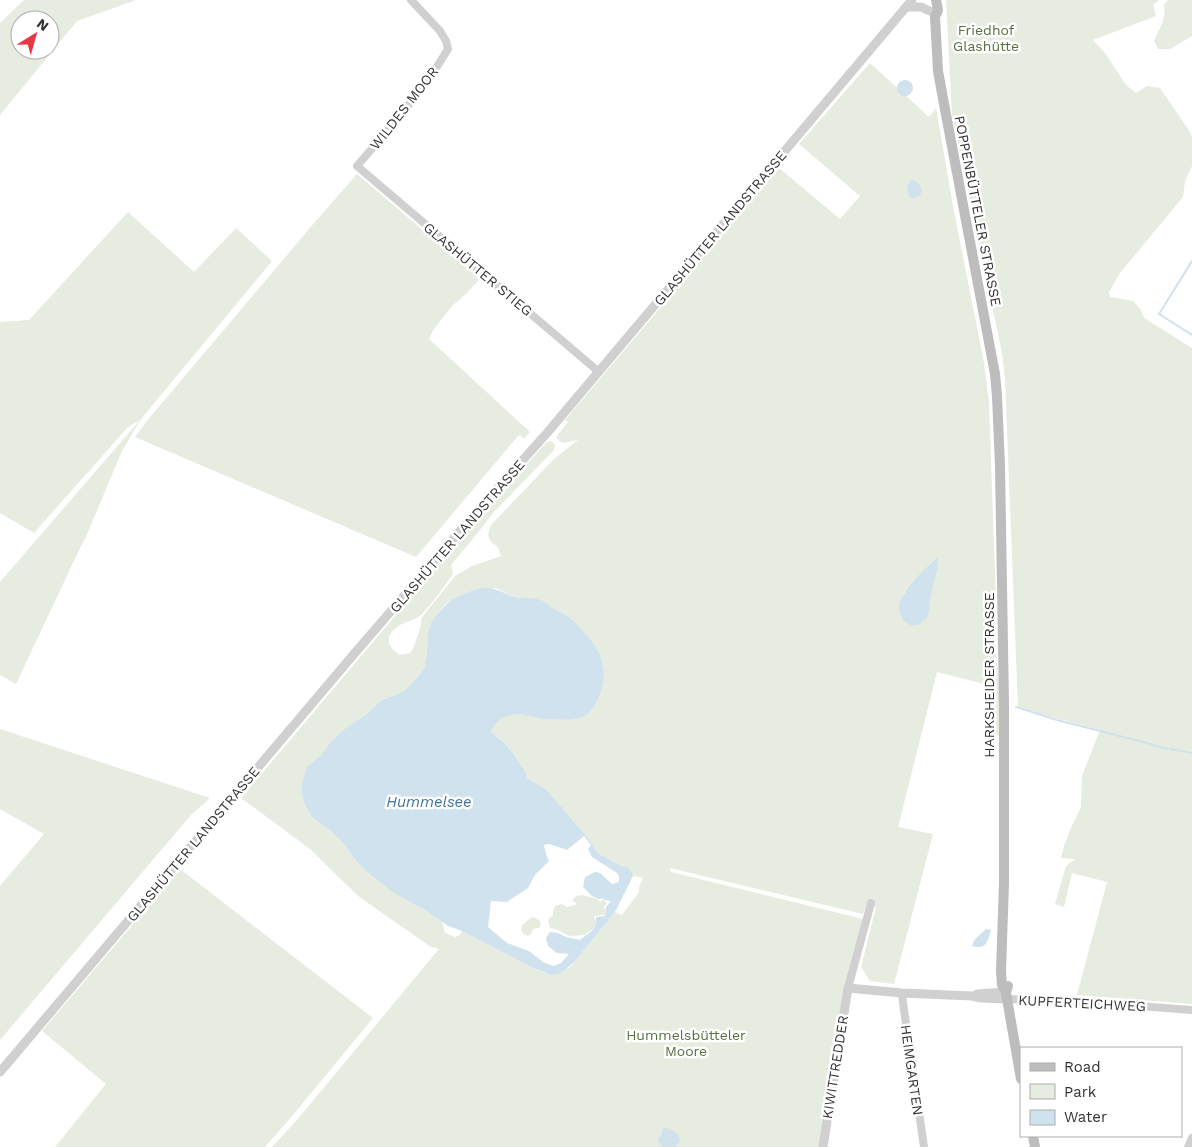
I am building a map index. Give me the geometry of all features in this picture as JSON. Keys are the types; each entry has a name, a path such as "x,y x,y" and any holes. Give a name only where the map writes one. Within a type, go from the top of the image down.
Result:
{"main road":[{"name":"POPPENBÜTTELER STRASSE","path":"930,0 938,71 995,374 998,409"},
{"name":"POPPENBÜTTELER STRASSE","path":"933,15 938,10 936,0"},
{"name":"HARKSHEIDER STRASSE","path":"998,409 1004,704 1003,941 1008,986 1007,995 1020,1072"}],"street":[{"name":"WILDES MOOR","path":"358,166 430,78 448,49 440,31 411,0"},
{"path":"910,3 921,7 933,15"},
{"name":"GLASHÜTTER LANDSTRASSE","path":"0,1072 354,654 599,372 910,3"},
{"name":"GLASHÜTTER STIEG","path":"358,166 599,372"},
{"name":"KIWITTREDDER","path":"822,1147 848,988 871,903"},
{"path":"848,988 902,993"},
{"name":"KUPFERTEICHWEG","path":"902,993 981,998 1007,995 1192,1010"},
{"name":"HEIMGARTEN","path":"902,993 924,1147"},
{"path":"1188,1147 1192,1138"}],"green space":[{"path":"24,0 136,0 77,21 60,42 60,10 14,10"},
{"name":"Friedhof Glashütte","path":"946,0 1159,0 1153,5 1156,16 1093,40 1105,53 1126,85 1136,93 1147,86 1160,88 1192,137 1192,166 1185,181 1183,197 1120,273 1109,292 1110,297 1133,301 1141,310 1144,318 1192,348 1192,1004 1077,995 1107,882 1072,873 1064,907 1055,904 1066,866 1075,859 1061,858 1070,830 1081,807 1082,776 1100,730 1018,708 1005,379 1002,353 952,115"},
{"path":"1168,0 1192,0 1192,36 1170,49 1158,49 1154,41 1163,19 1164,5"},
{"path":"10,13 10,60 45,60 0,115 0,23"},
{"name":"Hummelsbütteler Moore","path":"870,63 929,117 936,108 984,363 989,403 996,602 995,639 999,687 999,736 985,732 996,687 937,672 898,827 933,834 894,984 870,981 861,967 876,907 866,905 863,914 670,868 671,872 863,919 819,1147 272,1147 297,1120 439,949 431,947 358,896 310,849 241,798 477,519 545,444 550,441 553,442 555,446 553,451 493,513 451,565 453,574 429,606 419,617 400,625 392,632 389,636 389,644 392,648 400,655 410,653 420,629 422,617 455,576 472,566 501,556 498,547 490,540 488,534 490,528 554,459 578,440 563,443 556,437 568,422 565,420 779,168 840,219 860,196 799,144","holes":["935,558 928,615 923,623 901,618 899,608 904,593","496,588 521,598 540,599 566,615 592,641 603,664 582,717 558,719 528,715 509,715 494,723 491,732 513,753 528,779 546,789 588,838 599,854 621,866 627,867 633,876 643,878 639,892 622,915 615,912 570,967 551,975 531,967 462,931 460,935 455,937 445,933 442,922 399,896 366,871 344,844 312,817 308,766 321,755 336,736 367,714 380,701 404,691 413,682 424,669 428,634 438,613 445,605 452,599 473,590"]},
{"path":"357,174 480,279 452,306 434,329 429,339 530,432 524,439 520,435 518,436 416,557 135,437"},
{"path":"128,212 194,272 236,228 272,261 141,419 122,451 85,539 16,684 0,675 0,582 140,420 127,428 34,533 0,513 0,322 29,320"},
{"path":"0,729 210,798 190,816 0,1040 0,886 44,834 0,809"},
{"path":"180,869 373,1018 265,1147 55,1147 106,1084 42,1031"},
{"path":"583,895 600,902 602,899 607,903 604,906 605,915 594,916 596,923 593,929 584,935 569,936 550,928 548,922 553,915 555,906 562,904 567,907 575,905 577,903 572,901 576,896"},
{"path":"532,917 538,919 541,925 539,928 533,929 528,936 523,934 521,929 523,924"}],"water":[{"path":"905,80 913,88 905,96 897,88"},
{"path":"911,180 918,184 922,191 920,195 913,199 909,196 907,187"},
{"path":"938,558 937,569 928,615 918,625 909,624 902,618 899,608 900,602 908,588"},
{"name":"Hummelsee","path":"493,589 516,597 535,598 542,601 569,617 581,629 598,650 603,665 603,681 598,700 591,711 585,716 563,720 519,714 509,715 499,720 491,732 513,753 528,779 546,789 588,838 599,854 621,866 627,867 632,872 633,876 615,912 575,961 558,974 551,975 531,967 462,931 448,926 390,890 366,871 332,832 312,817 302,795 302,785 308,766 346,728 367,714 380,701 404,691 413,682 424,669 431,623 452,599 473,590","holes":["584,836 591,845 588,849 592,857 617,873 619,882 612,884 600,873 595,872 585,877 583,887 592,896 611,901 606,907 605,916 596,917 594,928 580,940 550,932 546,938 548,946 557,953 569,954 561,963 553,966 543,962 529,951 507,943 488,927 491,901 507,902 528,888 535,875 549,861 544,845 549,844 567,850"]},
{"path":"986,929 991,930 986,944 980,947 972,946 976,939"},
{"path":"663,1128 678,1134 680,1141 676,1147 663,1147 658,1142"}],"waterway":[{"path":"1192,261 1159,314 1192,335"},
{"path":"1016,707 1057,720 1151,744"},
{"path":"1153,745 1167,749"},
{"path":"1170,749 1192,753"}]}
